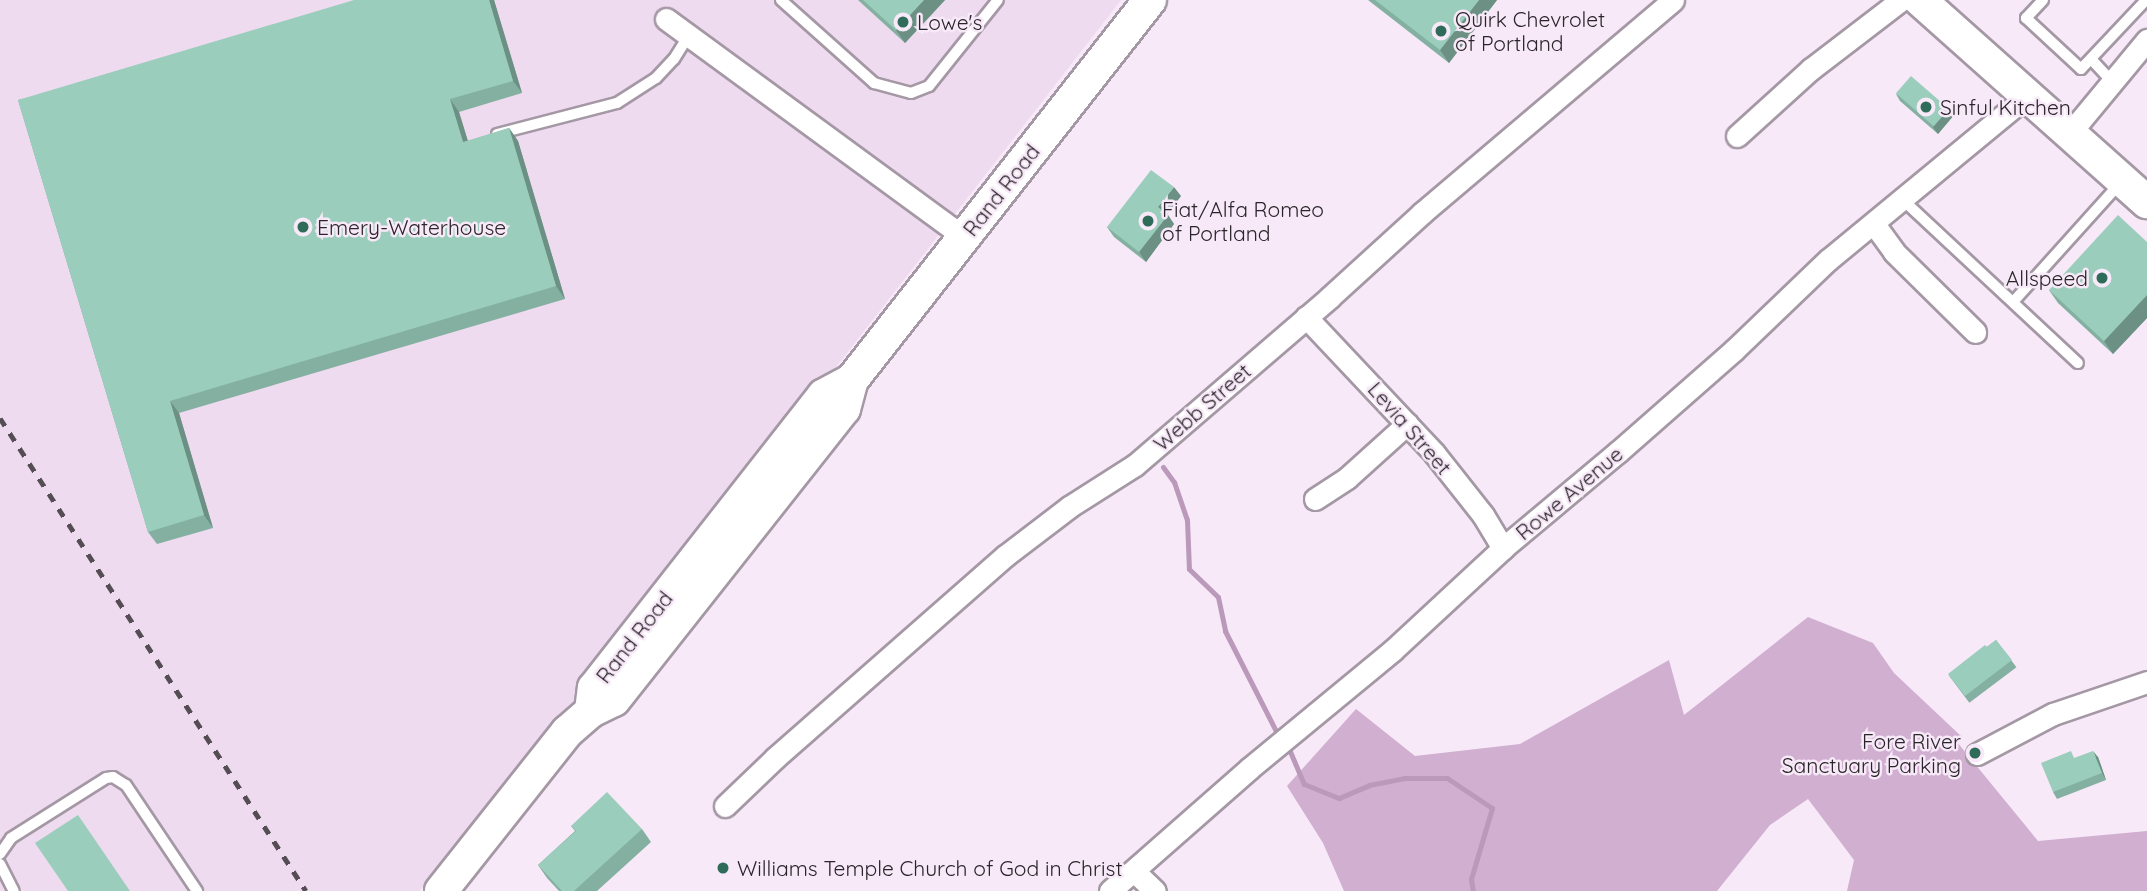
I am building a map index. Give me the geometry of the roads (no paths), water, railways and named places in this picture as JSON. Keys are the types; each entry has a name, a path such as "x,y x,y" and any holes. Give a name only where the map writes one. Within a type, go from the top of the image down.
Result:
{"main road":[{"path":"1920,0 2147,202"},
{"name":"Rand Road","path":"441,891 566,732 591,711 594,688 824,395 852,380 1147,1"}],"street":[{"name":"Webb Street","path":"725,806 775,758 1005,556 1069,507 1135,465 1422,213 1673,0"},
{"path":"1737,136 1811,69 1902,0"},
{"path":"666,19 964,237"},
{"path":"2070,133 2147,40"},
{"name":"Rowe Avenue","path":"1110,891 1250,768 1393,650 1503,548 1734,350 1798,287 2028,95"},
{"path":"1874,224 1894,252 1975,332"},
{"name":"Levia Street","path":"1306,317 1407,424 1483,515 1503,548"},
{"path":"1315,499 1347,478 1407,424"},
{"path":"1977,754 2053,714 2147,682"},
{"path":"1134,871 1155,891"}],"lane":[{"path":"781,0 874,83 911,93 929,86 999,0"},
{"path":"2043,0 2026,18 2081,69 2146,0"},
{"path":"488,136 617,103 656,78 674,59 688,36"},
{"path":"2091,59 2113,83"},
{"path":"2013,302 2123,180"},
{"path":"1903,200 2078,363"},
{"path":"0,854 11,838 106,778 113,777 126,785 197,891"},
{"path":"0,864 14,891"}],"waterway":[{"path":"1163,467 1174,482 1187,520 1189,569 1218,597 1225,631 1276,731"},
{"path":"1289,749 1304,784 1339,798 1369,785 1404,778 1447,778 1492,808 1471,879 1473,891"}],"railway":[{"path":"0,418 306,891"}],"place":[{"name":"Lowe's","path":"903,22"},
{"name":"Quirk Chevrolet of Portland","path":"1441,31"},
{"name":"Sinful Kitchen","path":"1926,107"},
{"name":"Fiat/Alfa Romeo of Portland","path":"1148,221"},
{"name":"Emery-Waterhouse","path":"303,227"},
{"name":"Allspeed","path":"2102,278"},
{"name":"Fore River Sanctuary Parking","path":"1975,753"},
{"name":"Williams Temple Church of God in Christ","path":"723,868"}]}
